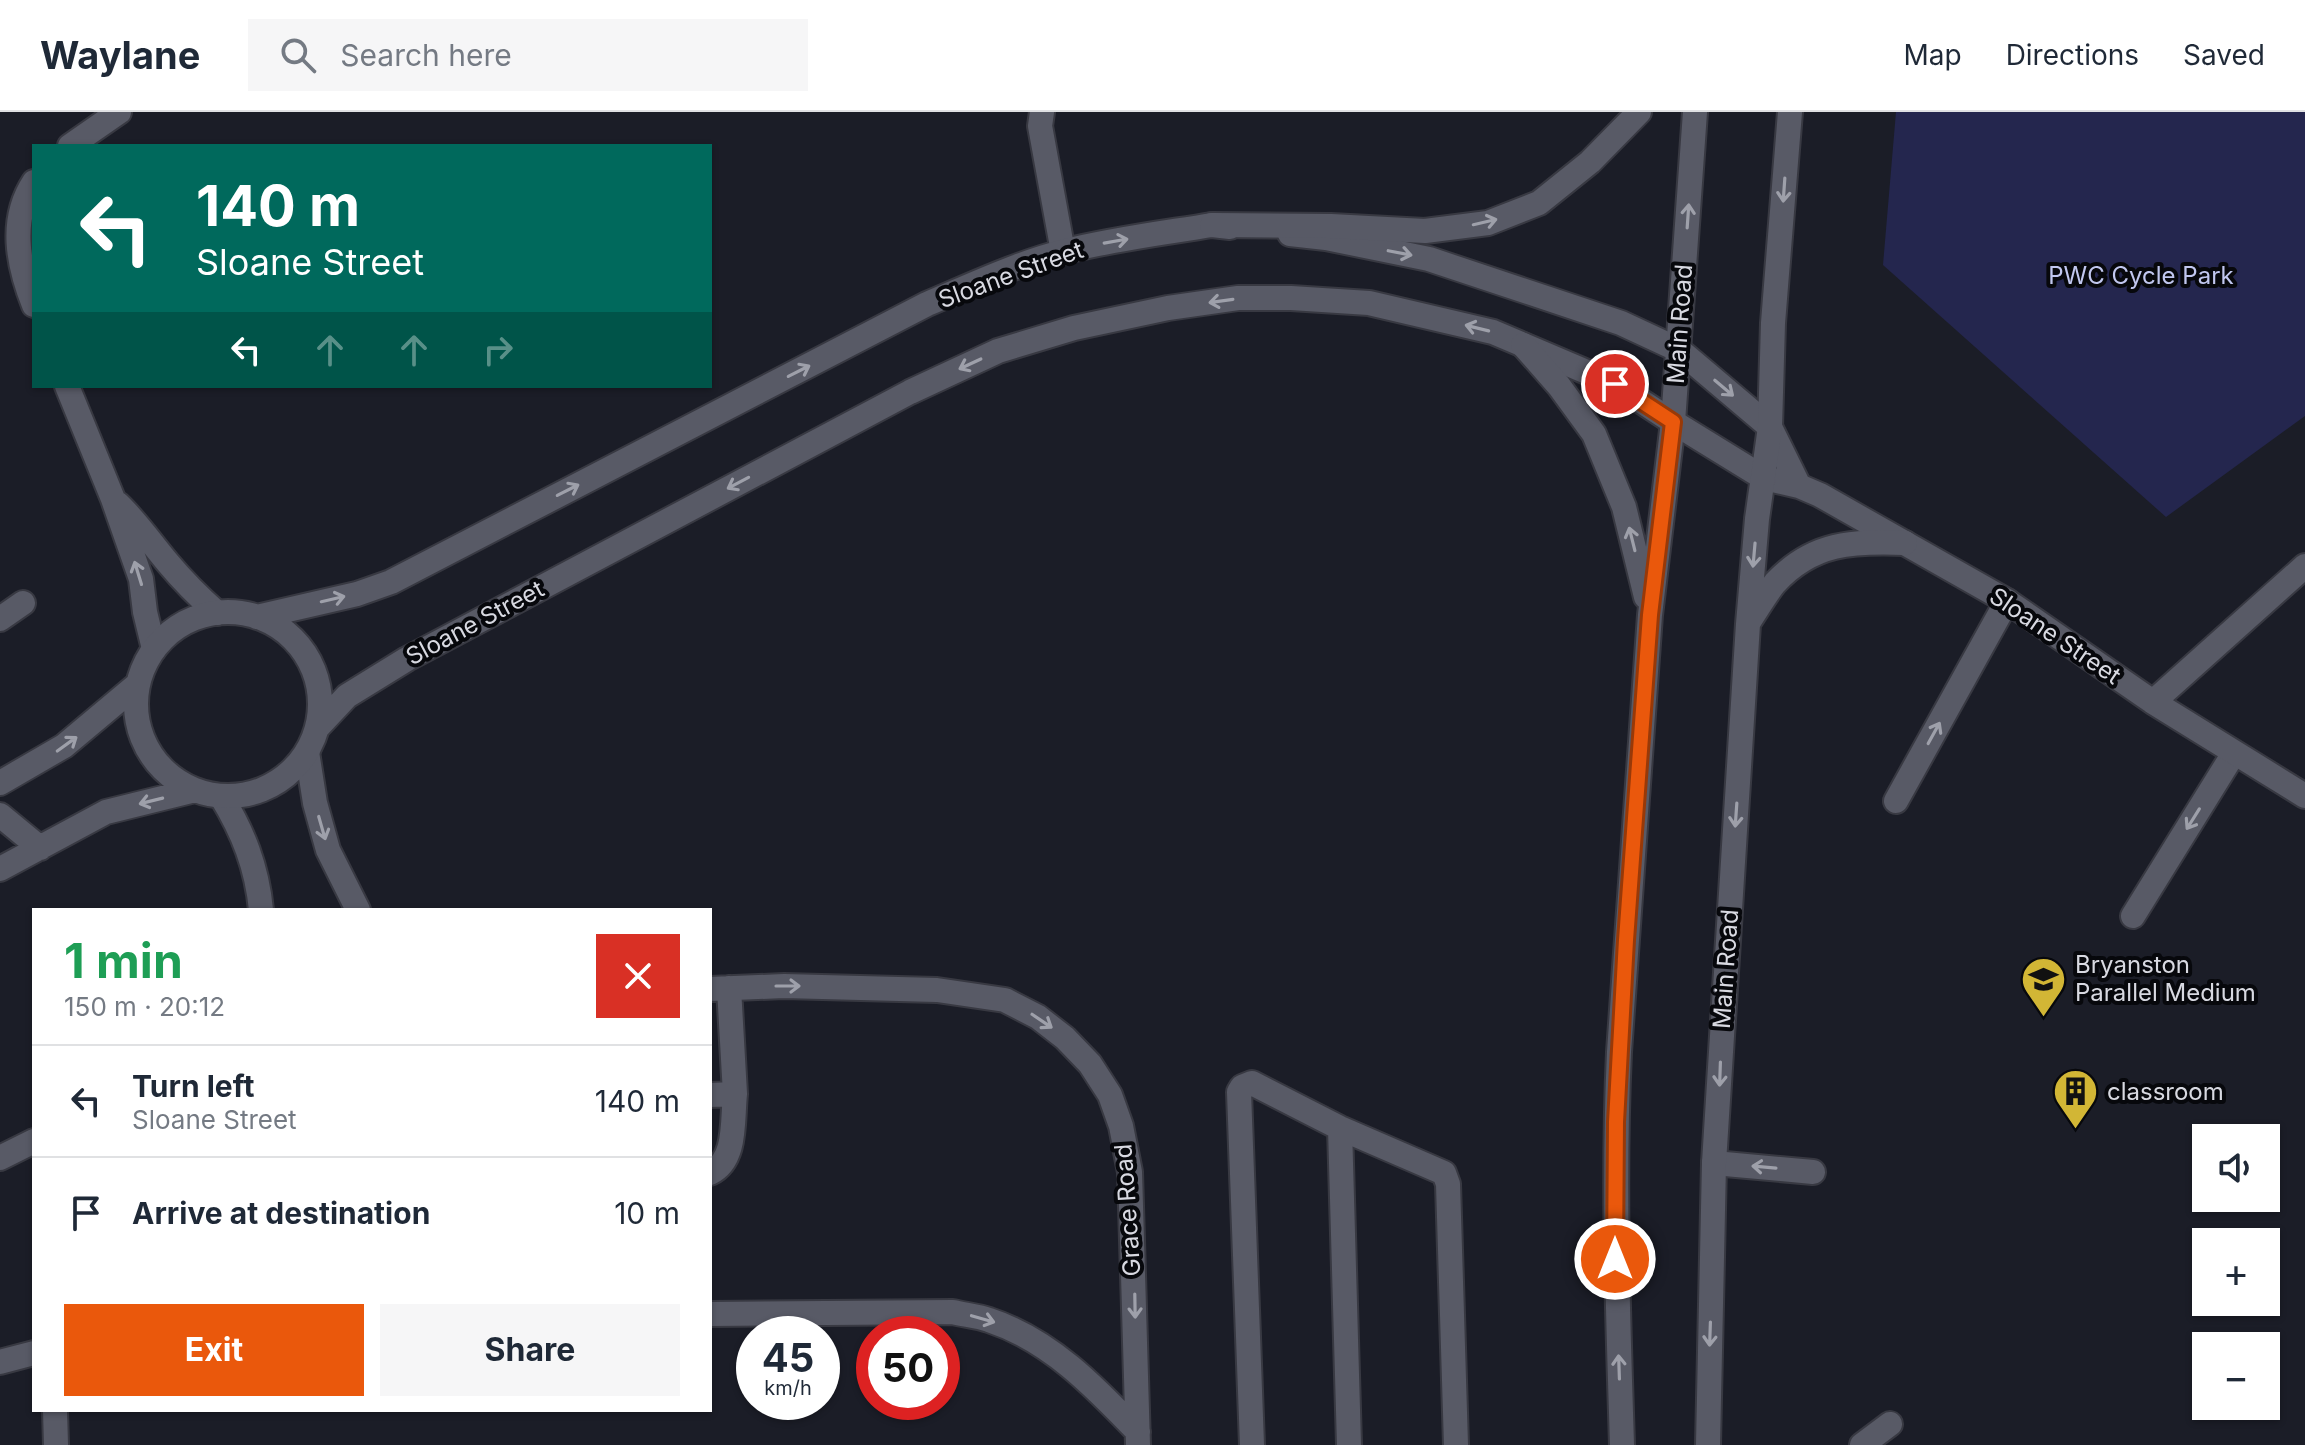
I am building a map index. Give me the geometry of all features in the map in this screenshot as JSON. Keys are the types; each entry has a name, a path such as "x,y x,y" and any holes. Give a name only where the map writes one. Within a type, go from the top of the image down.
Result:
{"street":[{"path":"73,144 119,112"},
{"path":"1042,112 1040,126 1063,252"},
{"path":"1212,225 1425,231 1488,223 1539,203 1590,162 1639,112"},
{"name":"Main Road","path":"1622,1445 1615,1259 1616,1122 1625,954 1650,615 1679,350 1695,112"},
{"name":"Main Road","path":"1708,1445 1714,1163 1748,624 1757,519 1770,427 1773,323 1790,112"},
{"path":"32,186 20,209 18,240 24,281 32,300"},
{"name":"Sloane Street","path":"257,617 357,594 391,582 927,304 988,278 1063,252 1212,225 1326,238 1429,259 1621,323 1679,350 1770,427 1799,486"},
{"name":"Sloane Street","path":"317,728 347,696 407,659 910,392 998,351 1074,328 1168,308 1238,298 1291,298 1369,303 1493,332 1615,384 1764,478 1799,486 1820,495 2007,601 2153,702 2305,796"},
{"path":"1523,345 1559,386 1594,434 1624,507 1650,615"},
{"path":"68,388 113,499 141,579 154,649"},
{"path":"113,499 135,520 193,592 217,613"},
{"path":"1748,624 1774,585 1791,569 1815,554 1835,545 1905,543"},
{"path":"2153,702 2305,566"},
{"path":"1896,801 2007,601"},
{"path":"0,619 23,603"},
{"path":"217,613 257,617 282,629 302,649 315,673 320,701 317,728 307,752 291,771 270,786 246,794 221,796 195,790 172,778 154,759 141,736 135,710 141,671 154,649 172,632 193,619 217,613"},
{"path":"0,783 64,746 138,684"},
{"path":"307,752 315,803 328,850 357,908"},
{"path":"2133,916 2234,753"},
{"path":"0,869 106,812 195,790"},
{"path":"221,796 240,827 259,887 261,908"},
{"path":"0,815 40,848"},
{"name":"Grace Road","path":"719,988 784,986 937,990 1005,1000 1038,1017 1065,1038 1090,1064 1110,1095 1121,1126 1130,1172 1138,1438"},
{"path":"712,1172 724,1163 728,1154 735,1094 719,988"},
{"path":"1252,1445 1239,1092 1242,1087 1252,1083 1340,1128 1440,1171 1446,1178 1456,1445"},
{"path":"712,1095 735,1094"},
{"path":"1340,1128 1349,1445"},
{"path":"0,1158 32,1142"},
{"path":"1714,1163 1813,1172"},
{"path":"712,1314 953,1312 990,1320 1028,1337 1066,1362 1098,1390 1138,1438"},
{"path":"0,1362 32,1354"},
{"path":"55,1412 56,1445"},
{"path":"1862,1445 1890,1424"}],"green space":[{"name":"PWC Cycle Park","path":"1896,112 2305,112 2305,416 2166,517 1883,265"}],"place":[{"name":"Bryanston Parallel Medium","path":"2044,1018"},
{"name":"classroom","path":"2076,1131"}],"route":[{"path":"1615,384 1673,422 1650,615 1626,940 1616,1122 1615,1259"}]}
